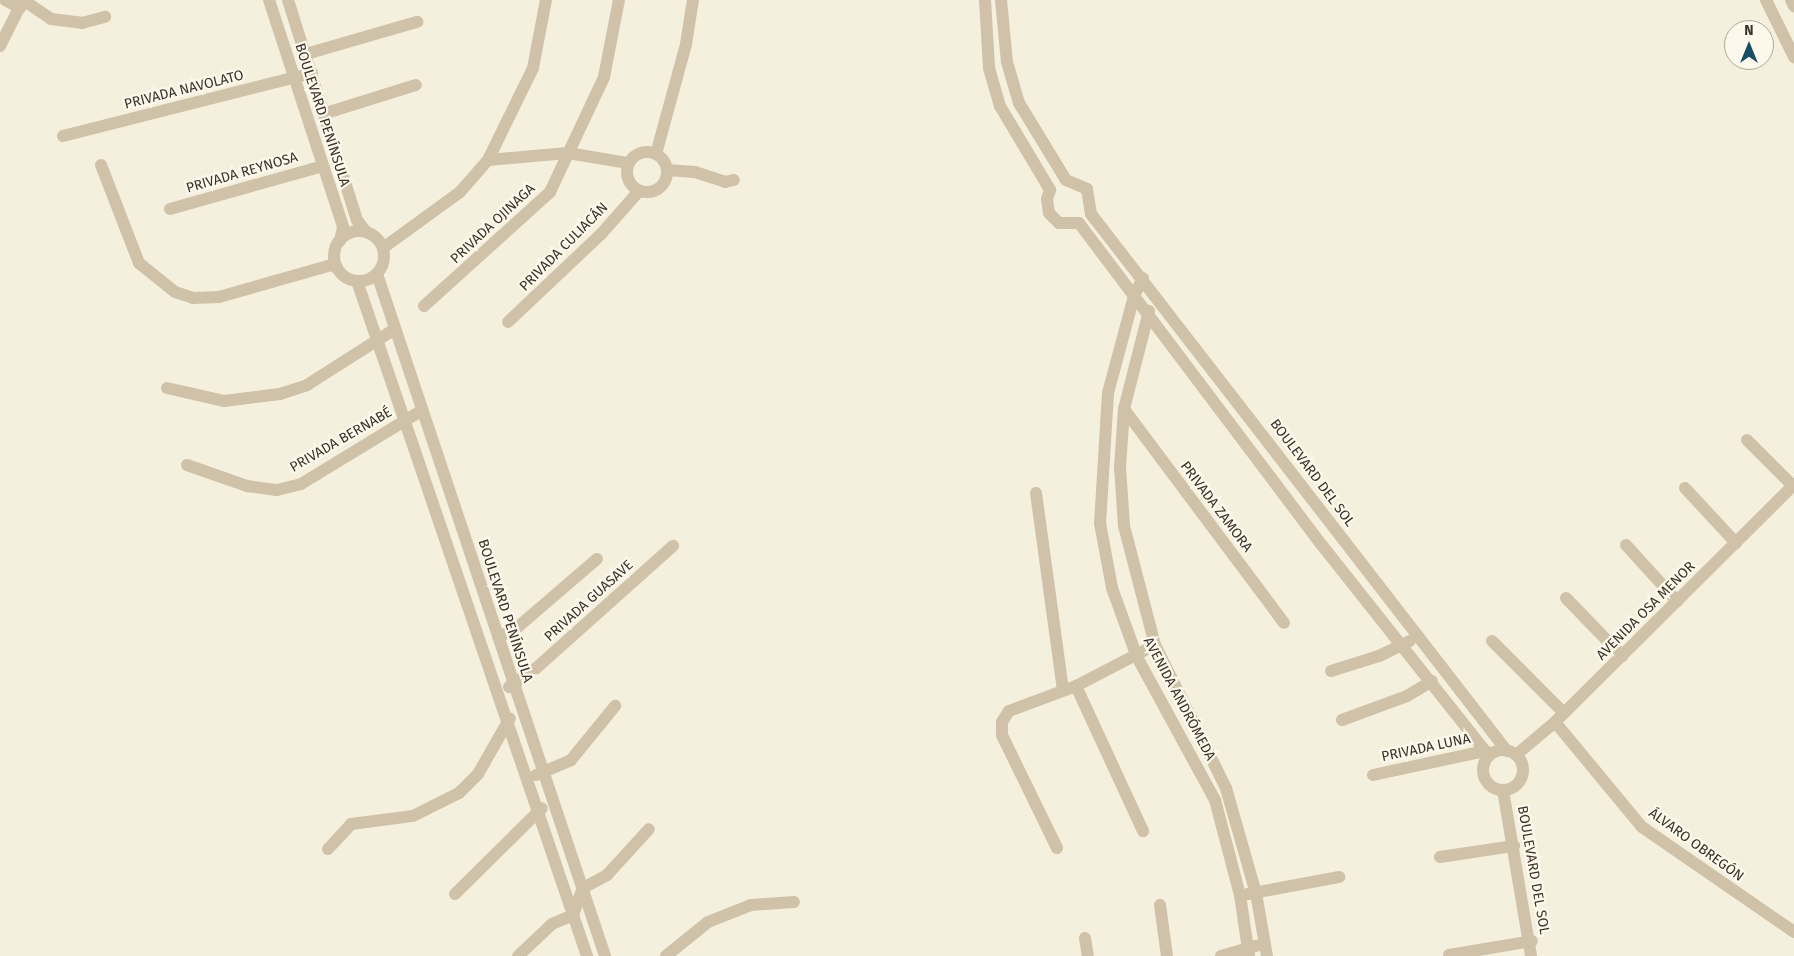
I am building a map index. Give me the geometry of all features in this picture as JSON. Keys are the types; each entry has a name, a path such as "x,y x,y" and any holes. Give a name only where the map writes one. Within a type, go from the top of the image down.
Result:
{"street":[{"path":"5,0 22,3 51,19 82,23 105,17"},
{"name":"BOULEVARD PENÍNSULA","path":"269,0 343,227 340,241"},
{"name":"BOULEVARD PENÍNSULA","path":"288,0 326,113 357,220 366,232"},
{"path":"384,248 460,192 488,160 533,68 546,0"},
{"name":"PRIVADA OJINAGA","path":"424,306 541,203 568,153 604,77 619,0"},
{"path":"656,154 686,44 694,0"},
{"path":"985,0 989,68 1000,106 1050,190 1046,206 1053,219 1066,225 1080,223 1321,544 1405,645 1487,753"},
{"name":"BOULEVARD DEL SOL","path":"1001,0 1007,62 1019,103 1066,180 1087,189 1091,214 1158,297 1511,753"},
{"path":"1766,0 1794,57"},
{"path":"1791,0 1794,6"},
{"path":"0,46 22,3"},
{"path":"306,54 417,22"},
{"name":"PRIVADA NAVOLATO","path":"63,136 295,79 312,73"},
{"path":"326,113 416,85"},
{"path":"643,152 656,154 667,170 659,188 639,190 626,176 628,163 643,152"},
{"path":"488,160 568,153 628,163"},
{"path":"101,165 139,263 175,292 193,298 219,297 331,265 357,281 588,956"},
{"name":"PRIVADA REYNOSA","path":"170,210 323,166"},
{"path":"667,170 695,172 725,182 734,180"},
{"name":"PRIVADA CULIACÁN","path":"508,322 602,233 639,190"},
{"path":"336,268 334,251 340,241 350,233 366,232 384,248 384,264 377,274 357,281"},
{"name":"BOULEVARD PENÍNSULA","path":"377,274 519,702 606,956"},
{"name":"AVENIDA ANDRÓMEDA","path":"1143,278 1134,296 1108,393 1100,523 1112,588 1137,657 1214,800 1240,895 1249,951"},
{"name":"AVENIDA ANDRÓMEDA","path":"1158,297 1147,314 1124,409 1120,467 1124,526 1155,645 1226,788 1256,893 1267,951"},
{"path":"167,388 224,401 280,394 307,385 395,328"},
{"name":"PRIVADA ZAMORA","path":"1124,409 1284,623"},
{"name":"PRIVADA BERNABÉ","path":"187,465 247,486 277,490 301,484 422,410"},
{"path":"1747,440 1793,486"},
{"name":"AVENIDA OSA MENOR","path":"1511,753 1559,718 1793,486"},
{"path":"1685,488 1736,543"},
{"path":"1036,493 1063,690"},
{"path":"1626,545 1677,601"},
{"name":"PRIVADA GUASAVE","path":"498,694 514,684 673,546"},
{"path":"498,636 512,632 597,559"},
{"path":"1566,598 1622,656"},
{"path":"1331,671 1405,645 1418,635"},
{"name":"ÁLVARO OBREGÓN","path":"1492,641 1559,718 1642,827 1794,932"},
{"path":"1057,848 1002,735 1002,722 1009,711 1076,686 1137,657 1155,645"},
{"path":"1342,720 1407,696 1432,681"},
{"path":"1076,686 1143,831"},
{"path":"328,848 351,824 413,816 459,793 478,774 519,702"},
{"path":"527,779 571,760 615,706"},
{"path":"1487,753 1511,753 1523,774 1516,786 1503,790 1492,787 1485,779 1483,769 1487,753"},
{"name":"PRIVADA LUNA","path":"1373,775 1487,753"},
{"name":"BOULEVARD DEL SOL","path":"1503,790 1532,941 1531,956"},
{"path":"455,894 539,813 550,793"},
{"path":"518,956 552,924 573,915 583,888 607,875 649,829"},
{"path":"1440,857 1514,846"},
{"path":"1240,895 1339,877"},
{"path":"666,956 708,922 751,905 794,902"},
{"path":"1160,905 1167,956"},
{"path":"1086,938 1088,956"},
{"path":"1449,955 1532,941"},
{"path":"1221,956 1249,951 1267,951"}]}
